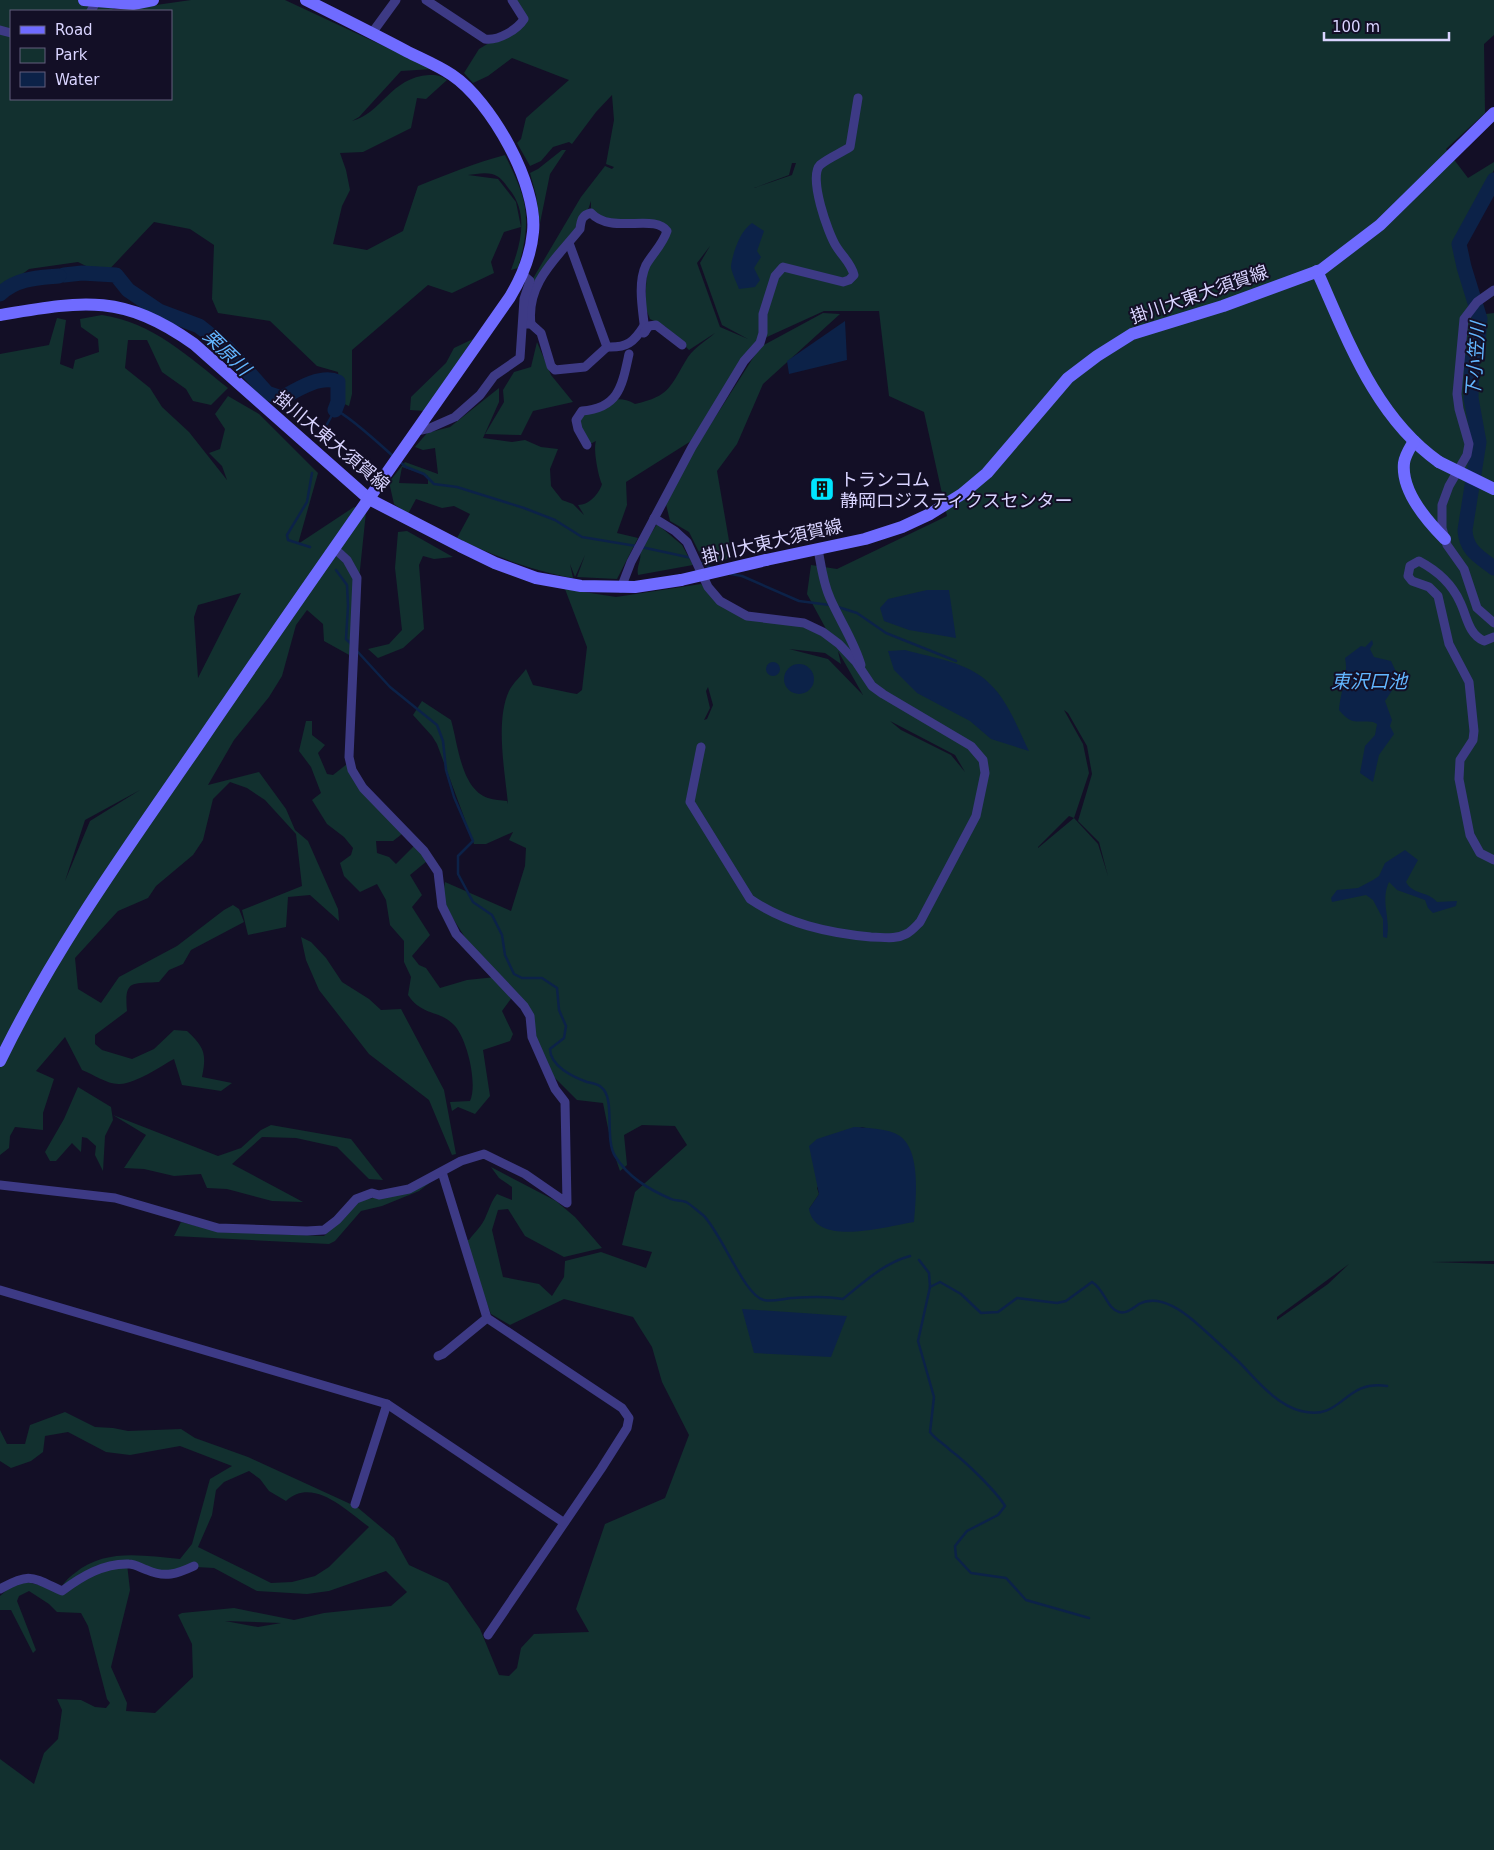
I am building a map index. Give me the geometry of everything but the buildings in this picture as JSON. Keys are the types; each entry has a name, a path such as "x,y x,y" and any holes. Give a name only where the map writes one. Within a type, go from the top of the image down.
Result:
{"street":[{"path":"90,5 133,4 153,0"},
{"path":"0,1061 56,958 84,914 334,548 510,297 523,275 534,232 532,205 519,168 497,125 479,98 452,74 306,0"},
{"path":"372,33 396,0"},
{"path":"426,0 484,39 493,40 520,25 524,18 512,0"},
{"path":"621,588 631,562 696,441 744,361 760,343 763,333 763,314 775,276 783,267 843,282 849,280 854,275 851,264 835,245 829,230 818,197 816,175 820,166 850,147 858,98"},
{"name":"掛川大東大須賀線","path":"0,315 61,304 113,305 140,313 170,327 194,344 369,499 478,554 536,578 581,586 621,588 681,580 865,539 902,528 930,514 962,494 987,473 1068,378 1097,356 1132,334 1222,306 1317,271 1348,251 1380,225 1494,113"},
{"path":"416,431 430,428 455,417 480,395 494,376 516,363 522,352 534,288 539,279 580,229 581,220 585,214 591,213 603,222 633,225 651,222 664,227 666,231 664,240 646,265 642,280 645,329 624,361 620,373"},
{"path":"569,243 607,346"},
{"path":"1317,271 1356,358 1389,413 1414,442 1440,462 1494,490"},
{"path":"523,275 530,281 524,299 527,324"},
{"path":"1445,538 1442,505 1449,486 1468,455 1468,444 1457,394 1462,330 1470,310 1494,290"},
{"path":"527,324 541,332 551,366 555,370 585,367 607,346 625,347 649,326 656,325 682,345"},
{"path":"588,445 578,429 576,420 582,411 598,409 618,393 622,387 629,354"},
{"path":"1414,442 1404,464 1406,483 1413,498 1434,528 1445,538 1464,569 1477,608 1494,623"},
{"path":"654,518 676,531 687,542 708,587 720,601 747,616 804,622 839,644 863,672 872,686 972,746 983,760 985,773 976,816 920,922 906,934 891,938 838,934 803,926 764,909 750,900 690,802 701,746"},
{"path":"0,1185 114,1198 218,1228 307,1232 324,1230 337,1220 356,1199 372,1193 379,1195 409,1189 462,1161 484,1154 525,1174 567,1204 565,1102 555,1089 532,1037 532,1022 524,1006 456,934 442,906 438,872 424,851 363,788 352,770 349,757 357,578 347,560 334,548"},
{"path":"818,549 828,595 840,622 856,647 863,672"},
{"path":"1494,637 1484,641 1474,634 1460,601 1436,571 1419,561 1410,566 1408,576 1412,581 1429,587 1438,596 1446,635 1469,682 1474,731 1473,740 1460,760 1459,779 1470,835 1480,853 1494,860"},
{"path":"442,1172 487,1318 622,1408 629,1418 627,1428 488,1636"},
{"path":"0,1290 387,1404 563,1522"},
{"path":"438,1356 487,1318"},
{"path":"355,1504 387,1404"},
{"path":"0,1588 20,1578 32,1577 62,1591 82,1576 111,1565 131,1564 163,1576 175,1574 194,1566"}],"green space":[{"path":"0,0 126,0 111,10 10,10 10,100 172,100 172,10 121,10 191,0 285,0 433,69 401,71 359,117 352,121 371,111 405,82 416,77 436,75 447,80 426,99 417,98 411,128 363,152 340,153 350,190 342,206 333,244 367,250 403,231 418,186 505,155 519,185 525,210 525,236 518,268 511,270 518,249 521,227 504,232 491,262 494,273 452,293 428,285 352,350 352,394 349,406 342,403 338,372 317,366 270,321 218,313 212,299 214,245 190,229 154,222 104,275 78,262 29,269 0,291","holes":["489,173 500,178 515,198 519,208 521,227 516,202 498,179 468,175"]},
{"path":"512,0 1494,0 1494,35 1484,44 1485,113 1446,149 1468,178 1494,162 1494,170 1473,210 1456,251 1478,315 1494,313 1494,1261 1432,1262 1494,1264 1494,1850 0,1850 0,1759 34,1784 44,1753 58,1739 62,1710 57,1699 81,1700 95,1707 106,1708 110,1703 107,1699 88,1626 81,1613 57,1612 49,1604 29,1591 19,1596 17,1601 36,1650 33,1653 11,1610 0,1610 0,1596 18,1580 60,1590 68,1578 87,1565 112,1557 139,1556 180,1559 192,1544 210,1479 232,1466 180,1446 130,1455 106,1452 68,1432 45,1436 43,1452 31,1461 11,1468 0,1461 0,1430 7,1444 25,1444 30,1425 65,1412 95,1427 128,1431 181,1429 195,1438 248,1457 357,1507 394,1538 409,1565 448,1583 480,1629 499,1675 509,1676 517,1668 521,1648 534,1634 589,1632 576,1609 605,1524 665,1498 689,1435 662,1382 652,1347 633,1317 564,1299 510,1325 491,1314 462,1240 469,1240 481,1226 497,1194 512,1200 512,1187 499,1178 491,1167 556,1201 575,1217 602,1248 564,1257 525,1236 508,1209 498,1210 492,1230 503,1277 539,1284 552,1296 564,1277 565,1261 601,1252 646,1268 652,1252 622,1245 635,1192 687,1145 675,1126 642,1125 624,1135 627,1165 620,1171 612,1148 603,1103 577,1100 551,1074 537,1048 534,1023 471,947 442,901 445,882 511,911 525,866 526,848 509,840 513,832 486,844 474,844 437,744 413,715 422,701 451,720 462,765 472,785 479,793 488,798 507,801 508,804 503,762 502,731 505,703 509,691 526,669 533,685 577,694 582,690 587,647 565,589 616,597 701,584 720,601 747,616 809,625 831,638 807,594 811,565 837,569 947,516 924,412 889,396 879,311 824,311 756,342 699,436 626,482 627,505 617,533 638,538 617,579 577,577 585,555 575,577 570,564 573,578 528,567 471,545 457,538 470,514 454,506 442,508 416,499 408,514 394,504 389,482 405,462 438,474 435,448 423,450 415,447 427,433 450,427 499,388 499,402 483,438 512,442 525,440 541,447 558,449 550,469 551,486 562,500 573,504 584,515 578,505 582,505 593,498 599,492 602,484 596,462 596,441 590,444 576,420 598,406 612,400 627,400 635,404 647,401 663,393 673,383 688,357 715,333 689,350 666,327 650,319 645,306 647,269 663,246 661,225 596,218 591,209 591,201 587,213 566,248 547,270 528,287 581,197 605,166 612,169 614,167 606,164 614,120 612,95 596,112 572,144 569,142 553,147 541,161 530,166 517,143 521,139 526,118 569,80 512,58 488,76 473,83 464,73 479,49 525,21","holes":["792,163 796,163 792,175 754,188 789,175","710,246 700,263 722,325 748,339 720,327 697,263","402,467 428,476 428,484 399,483","789,649 825,653 841,664 838,651 863,695 828,659","708,687 713,705 707,719 704,720 710,708 706,691","1064,710 1068,713 1087,746 1092,774 1078,821 1099,842 1108,876 1098,844 1074,818 1089,773 1083,744","890,721 955,755 965,772 951,755 901,730","1069,816 1074,818 1038,848","862,1127 902,1138 914,1222 809,1209 819,1194 817,1188 859,1128","1349,1264 1328,1284 1277,1320 1277,1317","249,1471 260,1479 269,1491 286,1501 296,1494 307,1492 318,1494 340,1505 369,1527 329,1567 315,1576 292,1582 271,1583 198,1547 212,1515 216,1490 224,1482","127,1564 177,1574 196,1567 214,1568 257,1591 307,1594 329,1591 386,1571 407,1592 391,1606 324,1613 294,1620 234,1608 182,1613 178,1615 192,1644 193,1677 155,1713 126,1711 127,1703 111,1667 130,1590","225,1621 281,1623 258,1627"]},
{"path":"562,150 566,150 550,174 540,223 536,195 530,173"},
{"path":"823,313 840,314 763,384 737,444 717,471 732,558 705,564 689,532 670,521 666,504 691,455 760,347"},
{"path":"102,315 137,325 154,333 184,353 228,388 211,405 193,401 186,389 162,372 147,340 128,340 125,368 150,388 162,407 189,432 227,480 222,466 209,453 220,449 225,429 215,414 228,396 259,414 318,473 298,544 354,507 366,512 351,656 324,641 323,624 307,610 296,625 282,676 269,697 234,740 208,785 259,772 286,809 295,830 308,841 338,909 339,921 310,895 288,897 286,927 248,935 242,910 302,886 296,834 265,800 247,788 230,782 213,799 203,840 193,855 156,886 148,898 118,911 75,958 78,989 101,1003 119,977 177,946 224,910 233,905 239,909 244,922 191,950 183,964 169,970 159,982 132,985 127,993 127,1011 95,1035 95,1044 102,1050 132,1059 154,1049 174,1030 187,1031 201,1046 203,1051 202,1077 232,1083 221,1091 182,1085 174,1059 134,1081 120,1084 111,1083 82,1070 65,1037 36,1071 54,1079 43,1113 43,1130 15,1127 10,1136 9,1148 0,1155 0,354 49,345 57,318 66,320 60,364 73,369 75,360 99,352 98,339 81,327 80,319","holes":["241,593 198,678 194,617 198,605","140,790 90,821 65,881 85,820"]},
{"path":"473,339 424,411 410,410 411,397 446,363 454,348"},
{"path":"537,342 551,375 573,402 533,411 521,435 485,434 504,402 503,390 514,372 531,367"},
{"path":"657,524 682,545 693,565 638,575 640,551"},
{"path":"407,531 453,557 434,559 423,556 419,565 424,629 403,648 378,658 368,649 389,644 402,630 395,568 398,532"},
{"path":"306,721 312,721 312,735 325,745 318,753 327,774 333,775 347,764 402,834 393,841 376,841 377,853 389,857 396,864 415,845 427,861 410,875 422,895 412,907 430,935 412,956 419,965 426,968 440,988 467,980 496,977 513,996 502,1011 513,1034 510,1041 483,1050 490,1096 475,1114 458,1107 452,1111 450,1102 470,1101 472,1093 473,1084 470,1061 463,1039 458,1030 448,1020 425,1010 413,1002 408,995 411,977 404,962 404,941 390,925 386,900 377,884 360,892 344,876 340,863 351,855 353,848 344,837 327,824 312,800 321,793 311,767 299,751"},
{"path":"301,937 311,942 326,958 342,982 369,999 381,1010 401,1009 444,1090 456,1154 452,1155 429,1100 369,1054 319,990 306,960"},
{"path":"78,1087 111,1107 113,1120 105,1136 103,1171 95,1155 96,1146 87,1138 82,1137 81,1152 72,1143 56,1161 50,1161 45,1152 64,1119"},
{"path":"113,1115 218,1156 241,1148 261,1130 271,1125 351,1139 383,1180 369,1179 337,1147 296,1138 262,1137 232,1164 303,1202 272,1201 227,1189 207,1188 201,1174 174,1176 144,1169 124,1168 146,1135"},
{"path":"436,1178 419,1191 382,1206 361,1211 335,1241 329,1244 174,1236 181,1222 221,1232 324,1236 358,1201 404,1192"}],"water":[{"path":"752,223 764,231 757,251 761,257 754,268 760,280 755,287 739,289 731,268 732,260 741,236"},
{"path":"845,321 847,360 789,374 787,361"},
{"path":"927,590 949,590 956,638 909,630 884,621 880,608 888,599"},
{"name":"東沢口池","path":"1372,640 1373,644 1370,649 1374,657 1391,661 1397,674 1393,680 1393,689 1385,701 1392,720 1390,726 1394,734 1379,755 1373,782 1360,773 1365,746 1375,735 1377,724 1351,720 1339,710 1346,671 1345,658 1361,646 1365,647"},
{"path":"905,650 961,666 972,671 990,684 1012,716 1029,751 991,739 970,721 917,693 894,670 888,651"},
{"path":"773,662 778,664 780,669 778,674 773,676 768,674 766,669 768,664"},
{"path":"799,664 805,665 813,673 813,685 805,693 799,694 793,693 785,685 784,679 785,673 793,665"},
{"path":"1405,850 1418,860 1406,882 1409,886 1437,902 1457,901 1456,906 1433,913 1428,908 1425,900 1397,890 1389,882 1385,896 1388,923 1387,938 1383,937 1383,919 1373,900 1366,895 1332,902 1331,898 1337,890 1358,888 1373,880 1379,876 1385,863"},
{"path":"854,1127 889,1131 900,1136 907,1143 916,1176 914,1222 854,1232 825,1228 814,1221 809,1209 819,1194 809,1146 817,1139"},
{"path":"742,1309 847,1316 831,1357 754,1353"}],"waterway":[{"name":"下小笠川","path":"1494,180 1459,244 1480,319 1478,341 1472,360 1471,398 1479,442 1465,530 1470,548 1494,568"},
{"name":"栗原川","path":"64,275 82,273 116,275 128,290 159,311 199,326 228,349 267,393 282,398 301,387 317,381 331,380 338,382 338,402 335,410"},
{"name":"栗原川","path":"0,294 20,282 35,278 59,276"},
{"path":"322,433 335,410 340,412 394,457"},
{"path":"400,462 406,467 424,474 434,484 457,487 524,508 555,520 582,537 636,546"},
{"path":"310,547 288,540 287,535 307,502 312,473"},
{"path":"641,547 692,558"},
{"path":"701,563 712,568"},
{"path":"336,570 347,585 346,639 352,645"},
{"path":"731,574 742,576 799,601 830,605"},
{"path":"838,607 857,613 886,633 956,661"},
{"path":"357,651 390,687 437,725 443,741 446,770 454,797 473,841 458,856 458,874 473,902 492,915 502,935 505,955 514,974 522,978 542,978 557,988 559,1010 566,1026 564,1038 550,1049 551,1055 563,1070 581,1080 598,1085 605,1092 608,1100 612,1148 615,1156 626,1170 647,1187 671,1199 686,1202 703,1215 710,1223 749,1288 764,1300 774,1301 817,1297 843,1299 883,1268 910,1256"},
{"path":"919,1260 929,1273 930,1287 918,1341 934,1397 930,1432 980,1476 1005,1506 998,1515 967,1531 955,1546 956,1557 971,1573 1006,1578 1026,1600 1089,1618"},
{"path":"930,1287 940,1282 961,1294 981,1313 998,1312 1017,1298 1057,1303 1066,1301 1092,1282 1112,1307 1119,1312 1132,1309 1146,1301 1168,1304 1194,1321 1275,1397 1292,1408 1301,1411 1315,1413 1326,1411 1361,1388 1387,1386"}],"place":[{"name":"トランコム 静岡ロジスティクスセンター","path":"822,489"}]}
